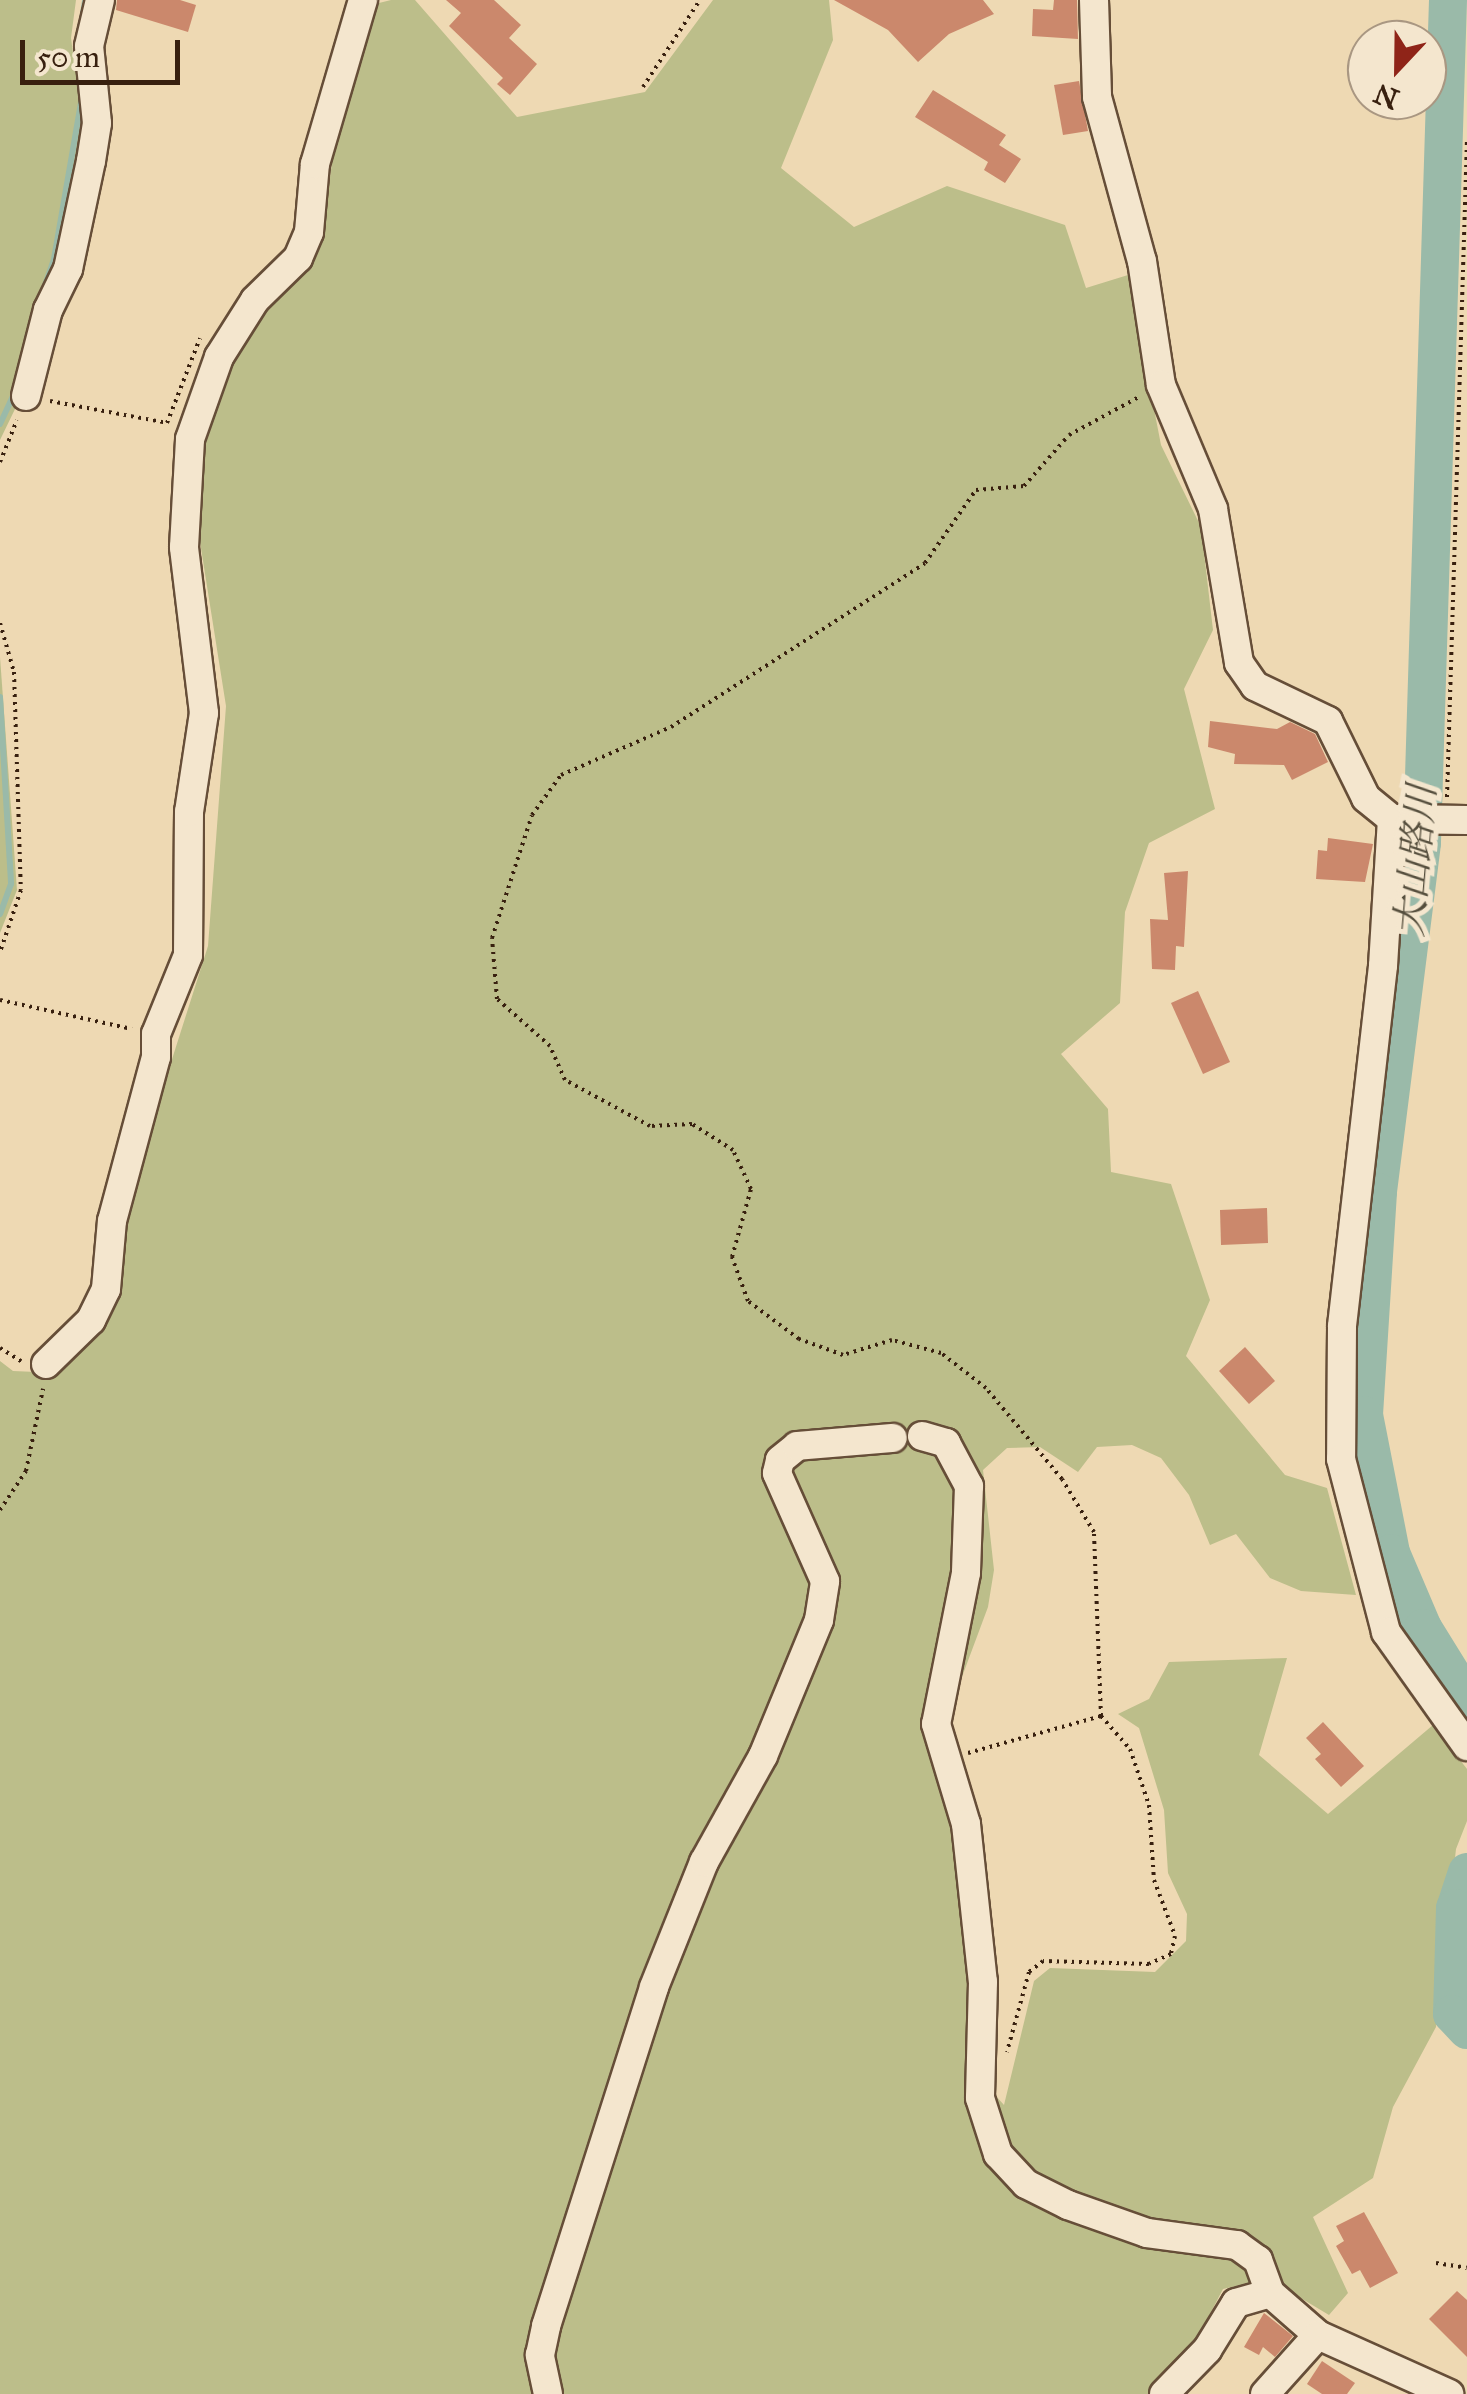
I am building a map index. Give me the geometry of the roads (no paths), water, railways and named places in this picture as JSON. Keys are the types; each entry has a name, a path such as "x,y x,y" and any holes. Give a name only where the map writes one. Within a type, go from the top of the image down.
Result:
{"street":[{"path":"26,396 48,310 68,268 90,161 97,123 89,46 100,0"},
{"path":"46,1364 91,1320 106,1289 112,1221 156,1057 156,1034 188,955 189,812 204,714 184,547 190,440 220,358 255,300 298,258 310,232 314,164 363,0"},
{"path":"1094,0 1097,97 1142,260 1161,386 1213,509 1239,663 1255,686 1328,721 1366,798 1397,819 1457,820"},
{"path":"1397,819 1342,1327 1340,1459 1386,1632 1467,1746"},
{"path":"922,1436 946,1443 968,1486 966,1572 936,1724 966,1824 985,2038 980,2098 998,2154 1026,2184 1068,2205 1147,2232 1237,2245 1258,2260 1270,2294 1318,2335 1449,2394"},
{"path":"548,2394 540,2356 546,2326 654,1987 704,1862 763,1756 819,1620 826,1581 777,1474 780,1460 797,1446 894,1438"},
{"path":"1164,2394 1208,2350 1236,2303 1270,2294"},
{"path":"1265,2394 1318,2335"}],"waterway":[{"path":"82,20 85,0"},
{"name":"大山路川","path":"1448,0 1422,843 1378,1192 1364,1415 1391,1553 1423,1628 1467,1699"},
{"path":"27,338 54,259 82,97"},
{"path":"0,424 14,394"},
{"path":"0,697 11,884 0,914"},
{"path":"1467,1872 1455,1908 1452,2014 1467,2030"}]}
